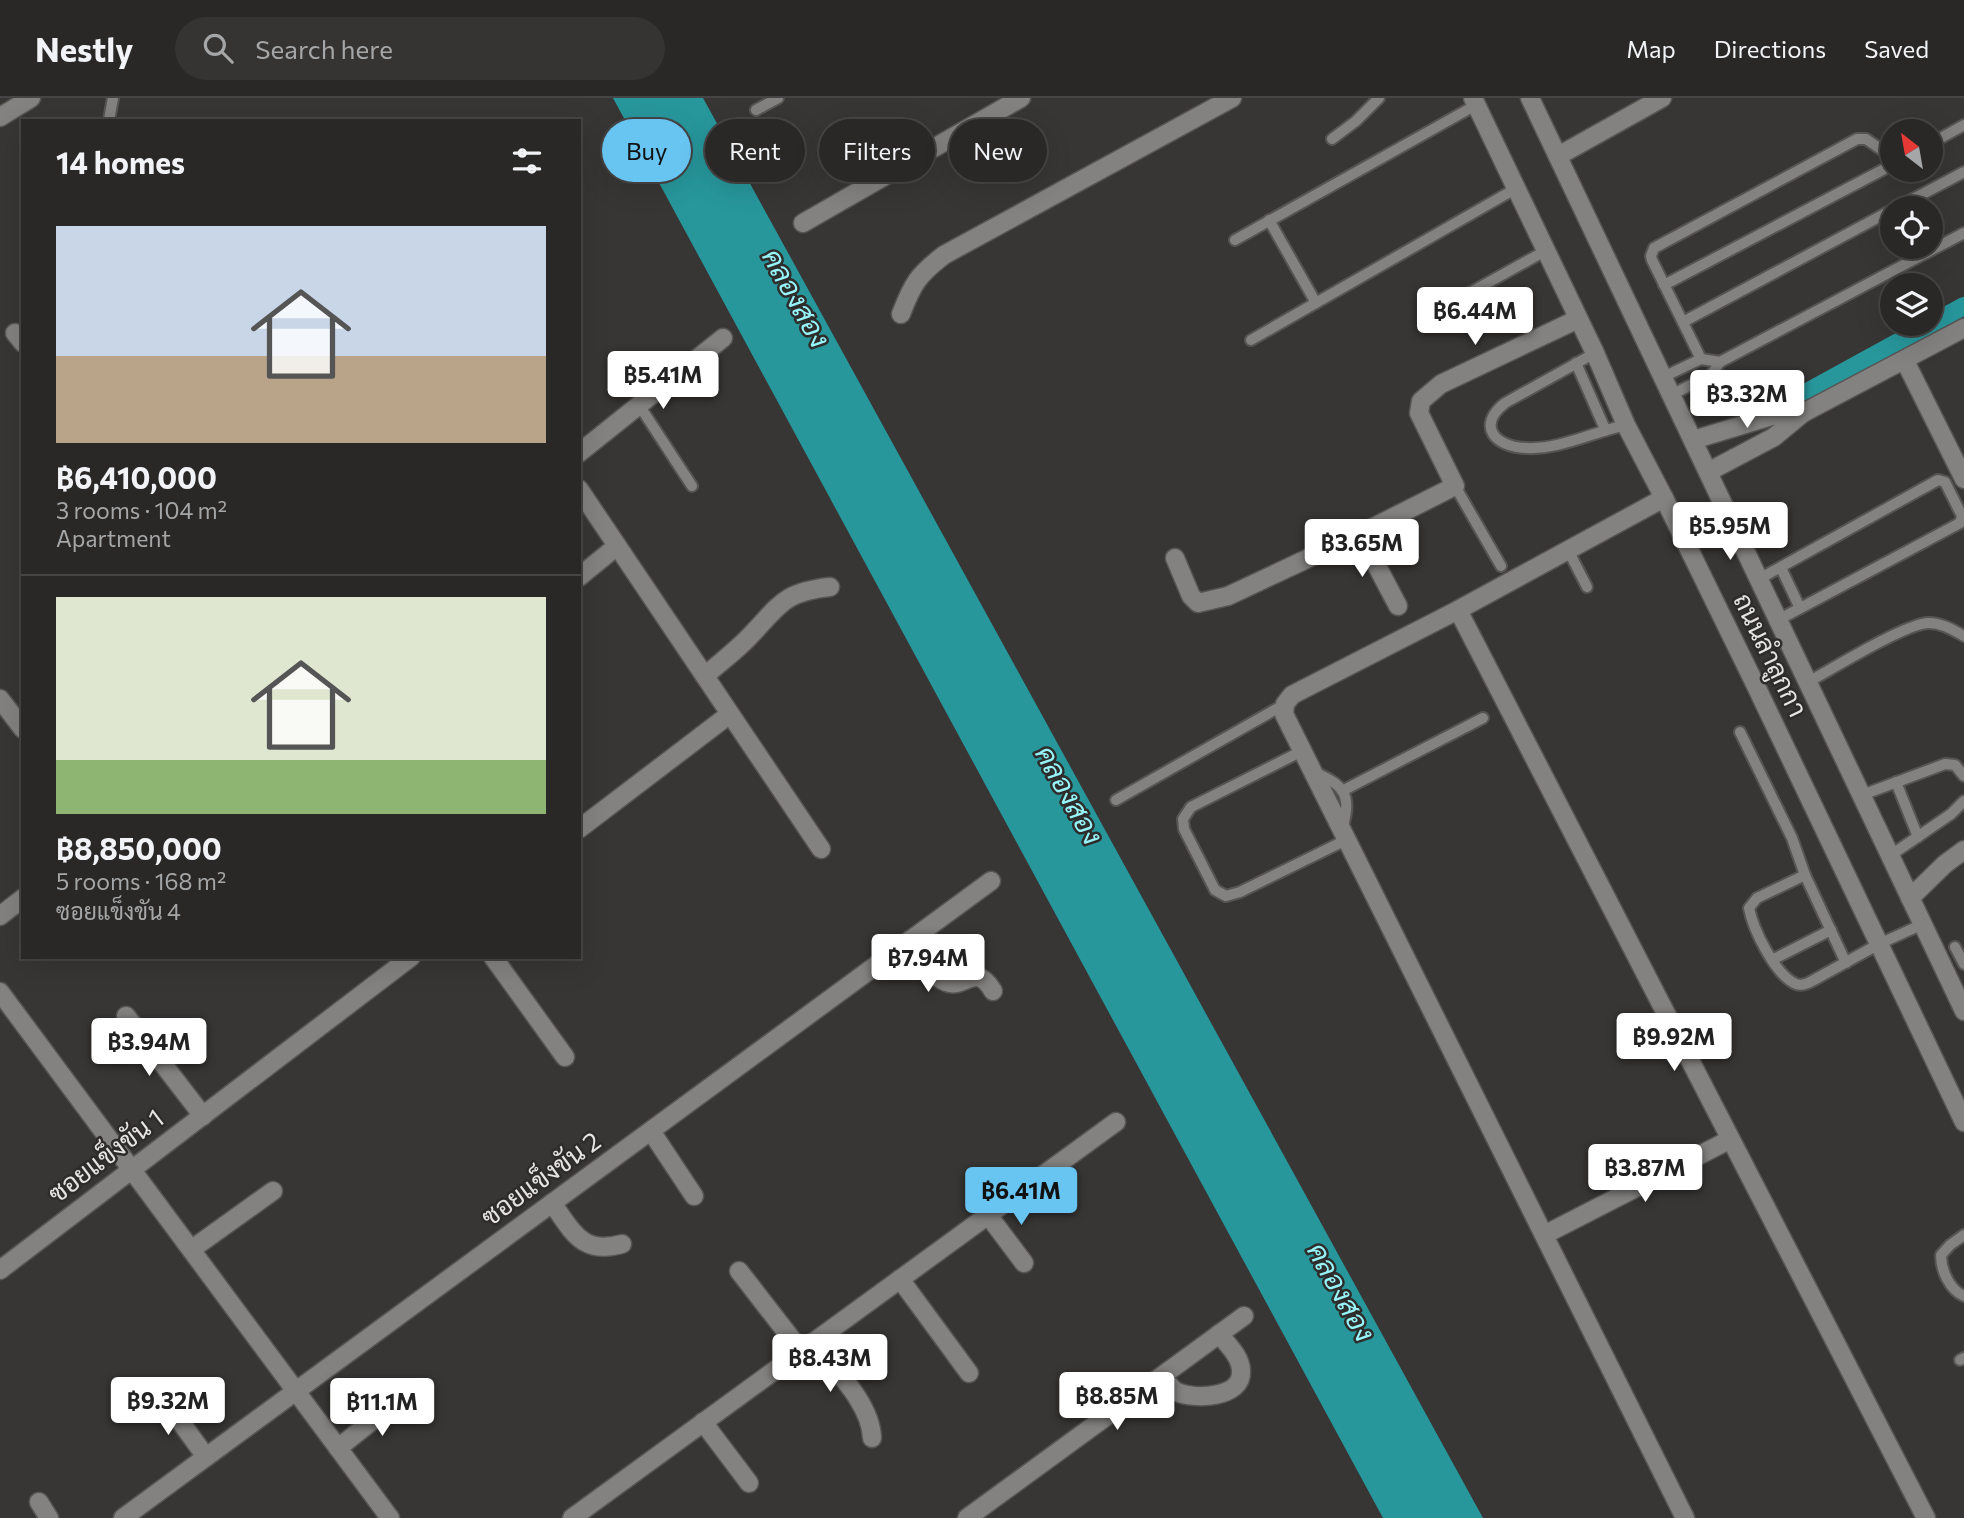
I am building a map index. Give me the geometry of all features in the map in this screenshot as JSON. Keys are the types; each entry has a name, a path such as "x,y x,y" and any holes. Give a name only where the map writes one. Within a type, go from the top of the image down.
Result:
{"street":[{"path":"0,117 31,98"},
{"path":"803,223 1021,98"},
{"path":"901,314 912,285 944,255 1232,98"},
{"path":"1558,156 1661,98"},
{"name":"ถนนลำลูกกา","path":"1533,99 1671,396 1964,1010"},
{"name":"ถนนลำลูกกา","path":"1474,101 1595,353 1626,425 1664,498 1964,1122"},
{"path":"1175,558 1191,596 1198,603 1207,602 1228,596 1455,486 1419,413 1421,401 1441,384 1578,319"},
{"path":"1708,472 1774,437 1803,413 1964,328"},
{"path":"581,451 723,338"},
{"path":"1905,361 1964,479"},
{"path":"1693,440 1772,416 1803,413"},
{"path":"581,492 821,849"},
{"path":"1664,498 1458,610 1292,695 1285,704 1284,714 1544,1235 1680,1516"},
{"path":"1360,534 1398,606"},
{"path":"581,575 617,546"},
{"path":"705,676 749,637 780,603 796,593 830,587"},
{"path":"1458,610 1926,1518"},
{"path":"0,699 21,726"},
{"path":"581,827 730,714"},
{"path":"1910,898 1945,864 1964,850"},
{"name":"ซอยแข็งขัน 2","path":"123,1518 991,881"},
{"path":"0,916 21,900"},
{"path":"911,940 933,972 944,982 953,984 974,976 981,977 993,991"},
{"path":"494,959 565,1057"},
{"name":"ซอยแข็งขัน 1","path":"0,1270 403,960"},
{"path":"0,992 390,1518"},
{"path":"126,1016 202,1116"},
{"path":"572,1518 1116,1122"},
{"path":"651,1131 694,1196"},
{"path":"1544,1235 1729,1139"},
{"path":"191,1249 273,1191"},
{"path":"552,1203 579,1240 593,1247 606,1249 622,1244"},
{"path":"988,1215 1024,1263"},
{"path":"739,1271 861,1404 869,1416 872,1438"},
{"path":"900,1279 969,1373"},
{"path":"967,1518 1244,1315"},
{"path":"1162,1376 1175,1391 1181,1393 1211,1396 1226,1393 1235,1387 1241,1379 1238,1358 1219,1334"},
{"path":"161,1395 206,1457"},
{"path":"338,1448 402,1397"},
{"path":"703,1422 749,1483"},
{"path":"39,1502 49,1518"}],"lane":[{"path":"109,119 113,98"},
{"path":"757,110 778,98"},
{"path":"1332,139 1356,121 1379,98"},
{"path":"1235,240 1474,101"},
{"path":"1943,137 1964,125"},
{"path":"1702,359 1651,256 1654,248 1857,139 1866,139 1880,149"},
{"path":"1664,285 1880,172"},
{"path":"1919,196 1964,172"},
{"path":"1251,340 1515,189"},
{"path":"1683,322 1880,216"},
{"path":"1269,220 1316,303"},
{"path":"1671,396 1711,376 1720,362 1964,233"},
{"path":"1455,301 1545,251"},
{"path":"1595,353 1505,403 1495,411 1490,422 1492,432 1497,441 1526,448 1550,446 1626,425"},
{"path":"1663,377 1702,359 1720,362"},
{"path":"1576,363 1605,429"},
{"path":"639,405 692,486"},
{"path":"1759,579 1938,480 1945,482 1962,516 1960,523 1778,620"},
{"path":"1455,486 1501,566"},
{"path":"1568,550 1587,587"},
{"path":"1781,568 1800,608"},
{"path":"1808,682 1903,630 1925,622 1939,623 1964,636"},
{"path":"1116,800 1285,704"},
{"path":"1342,791 1483,718"},
{"path":"1740,732 1792,838 1805,875 1846,963"},
{"path":"1302,751 1191,807 1183,818 1184,829 1215,890 1226,896 1240,892 1344,835 1348,810 1342,791 1335,781 1312,771"},
{"path":"1862,795 1945,764 1955,765 1964,776"},
{"path":"1896,782 1918,837"},
{"path":"1891,855 1951,814 1964,801"},
{"path":"1805,875 1758,898 1749,908 1752,922 1772,960 1794,983 1803,985 1879,944 1923,924"},
{"path":"1772,960 1830,930"},
{"path":"1955,947 1964,964"},
{"path":"1964,1235 1941,1255 1941,1264 1952,1289 1964,1296"}],"water":[{"name":"คลองสอง","path":"613,98 703,98 715,119 705,119 705,182 749,182 1483,1518 1383,1518 659,182 691,182 691,119 624,119"}],"waterway":[{"path":"1789,402 1964,306"}]}
